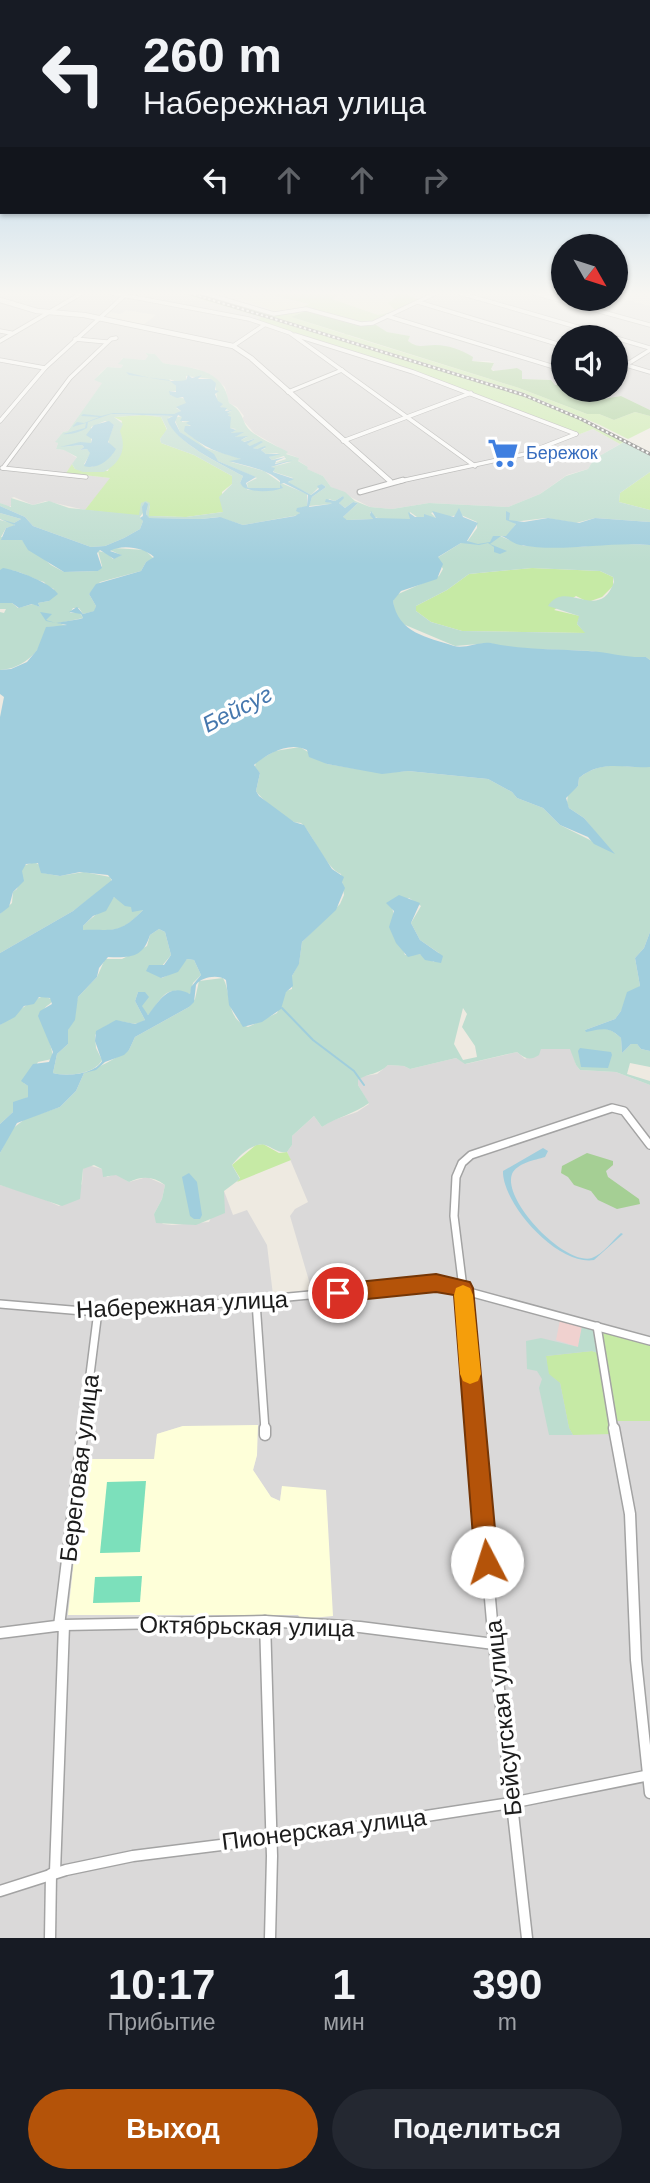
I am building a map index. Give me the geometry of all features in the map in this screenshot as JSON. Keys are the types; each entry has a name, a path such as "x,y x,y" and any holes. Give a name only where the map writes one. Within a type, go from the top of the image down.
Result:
{"street":[{"path":"0,421 32,383"},
{"path":"1,468 66,383"},
{"path":"279,383 390,481"},
{"path":"288,392 309,383"},
{"path":"361,383 475,466"},
{"path":"360,492 390,481 475,466 524,453 576,434 442,383"},
{"path":"343,441 471,393"},
{"path":"1,468 86,477"},
{"name":"Бейсугская улица","path":"527,1938 494,1644 463,1288 457,1255 454,1200 458,1167 466,1157 616,1108 628,1115 650,1145"},
{"name":"Набережная улица","path":"0,1304 98,1311 256,1302 427,1283 463,1288 650,1341"},
{"path":"256,1302 265,1435"},
{"name":"Береговая улица","path":"50,1938 62,1625 98,1311"},
{"path":"597,1326 631,1524 636,1660 650,1793"},
{"path":"265,1621 271,1839 270,1938"},
{"name":"Октябрьская улица","path":"0,1633 62,1625 265,1621 360,1627 494,1644"},
{"name":"Пионерская улица","path":"0,1891 53,1873 174,1848 271,1839 513,1803 649,1776"}],"shaded area":[{"path":"0,383 102,383 68,431 63,432 56,441 56,449 65,450 77,458 66,473 111,478 85,510 46,501 33,505 14,497 11,498 13,505 8,507 0,503"},
{"path":"102,383 173,383 176,391 170,391 170,395 186,399 186,404 176,408 181,411 177,414 110,414 143,415 114,417 123,424 120,431 123,444 118,459 104,472 83,472 75,469 72,464 77,457 56,449 58,443 55,442 63,432 68,431","holes":["105,421 114,425 108,440 113,454 92,467 84,464 91,453 87,449 80,450 84,447 82,445 61,447 91,443 91,427"]},
{"path":"178,383 208,383 209,386 190,393 178,391 181,388"},
{"path":"213,383 221,383 229,403 239,411 250,430 288,452 286,454 299,458 298,461 308,467 307,469 323,476 331,487 370,507 392,509 429,503 508,507 540,494 566,476 588,469 594,459 624,442 650,455 650,472 620,493 619,502 650,510 650,522 595,518 576,523 546,518 513,522 516,524 507,536 500,536 524,546 582,547 606,543 650,545 650,660 646,657 619,657 591,651 507,648 490,643 455,646 403,624 395,616 393,601 396,595 439,576 443,569 437,558 467,542 477,528 477,522 461,515 443,517 434,512 431,513 436,518 417,517 410,512 410,519 382,520 370,512 373,519 347,520 342,518 358,503 353,502 345,508 339,503 343,496 335,501 329,499 328,502 333,503 330,504 309,506 312,497 326,487 322,484 311,495 288,483 293,478 274,472 271,467 291,462 274,463 286,459 284,456 272,460 269,457 279,453 266,454 261,450 266,448 256,449 246,444 257,438 243,442 241,440 247,437 237,438 235,436 240,433 231,433 236,429 229,428 230,417 227,413 231,411 220,407 222,404 217,401","holes":["532,568 600,571 613,577 614,582 608,594 600,600 564,596 555,599 548,606 579,616 577,624 585,633 462,631 431,622 416,611 416,606 447,590 469,574"]},
{"path":"221,383 278,383 387,481 391,480 282,383 446,383 580,434 593,429 620,444 594,459 588,469 567,475 540,494 508,507 429,503 392,509 370,507 331,487 323,476 306,469 308,467 297,460 299,458 285,453 287,452 254,433 242,419 244,416 237,407 229,403 225,387"},
{"path":"628,383 650,383 650,410 628,399"},
{"path":"144,415 173,416 168,418 172,427 188,444 243,476 240,483 248,490 269,489 248,488 247,483 257,478 218,461 180,432 174,418 182,416 182,422 190,421 191,425 185,427 185,431 206,448 239,458 242,460 231,462 264,471 281,483 307,494 307,507 301,507 299,515 243,525 218,517 148,518 148,504 140,517 143,521 140,529 105,546 91,547 33,526 25,517 0,506 0,503 11,507 11,498 33,505 49,501 69,508 139,515 141,503 146,501 150,503 149,516 186,517 223,512 219,497 232,484 232,476 194,455 161,443 160,439 167,429 161,417"},
{"path":"0,513 21,519 14,523 14,526 6,528 1,537 22,540 51,565 64,572 98,571 102,566 98,551 107,553 113,559 121,555 110,550 114,548 145,550 154,559 146,562 141,571 100,582 89,594 96,606 95,611 83,614 79,608 73,608 70,613 80,613 83,618 59,623 66,626 47,627 42,643 31,657 17,666 0,670 0,612 4,613 6,609 0,609 0,603 12,603 18,608 33,604 40,607 38,603 49,601 54,589 17,571 0,570 0,520 8,522 0,519"},
{"path":"300,747 327,764 382,773 408,771 488,779 512,792 517,798 543,808 560,825 604,847 606,845 584,818 569,808 568,794 578,786 579,778 596,768 650,767 650,932 644,948 635,958 640,986 615,1019 585,1030 612,1031 621,1038 622,1053 631,1044 650,1051 650,1067 630,1063 627,1074 650,1081 650,1085 616,1072 580,1070 570,1049 541,1049 539,1055 530,1059 517,1052 465,1064 456,1058 410,1069 388,1065 358,1080 358,1085 369,1103 363,1107 322,1127 314,1116 292,1136 292,1145 287,1152 260,1145 242,1154 232,1165 240,1179 224,1191 225,1213 196,1225 156,1223 154,1214 162,1199 165,1185 161,1182 147,1178 129,1182 116,1175 103,1177 102,1169 94,1165 83,1169 80,1199 62,1206 0,1185 0,1153 12,1129 25,1119 60,1107 76,1091 84,1073 129,1050 135,1037 189,1007 195,999 199,981 223,978 232,1012 248,1027 277,1013 286,991 292,989 292,976 299,963 302,942 340,904 344,895 341,874 326,860 304,826 285,817 256,791 260,773 255,767 256,762 275,751","holes":["409,898 421,906 411,923 420,940 439,953 434,962 420,954 405,955 392,932 392,907","463,1008 467,1014 462,1027 475,1046 477,1057 463,1060 454,1044"]},
{"path":"34,862 40,865 43,873 59,876 84,872 110,877 112,882 73,911 0,953 0,914 12,903 13,892 17,889 23,866"},
{"path":"114,897 143,910 127,924 115,929 83,930 83,926"},
{"path":"159,929 165,932 171,955 161,967 153,965 153,973 162,978 187,959 194,960 201,975 193,983 190,994 175,991 165,994 148,1015 143,1010 138,992 135,1001 145,1020 133,1024 112,1023 95,1035 96,1048 102,1060 98,1065 80,1073 53,1073 57,1054 68,1044 68,1030 78,997 97,977 105,959 122,959 147,946 150,935"},
{"path":"44,996 53,1000 42,1014 52,1059 38,1062 24,1083 28,1086 28,1097 16,1103 13,1112 0,1124 0,1025"},
{"path":"541,1049 571,1049 580,1070 616,1072 650,1085 650,1938 0,1938 0,1185 59,1206 82,1184 83,1169 88,1165 102,1169 107,1177 116,1174 129,1182 147,1177 165,1185 162,1199 154,1214 163,1224 172,1225 209,1222 224,1191 233,1215 247,1210 267,1245 273,1295 312,1291 290,1216 295,1209 308,1202 287,1152 292,1145 292,1136 314,1116 322,1127 369,1104 358,1080 377,1074 388,1065 410,1069 456,1058 466,1064 517,1052 525,1059","holes":["183,1426 257,1455 253,1470 271,1497 280,1501 282,1486 304,1617 68,1615 85,1459 155,1459 157,1434"]},
{"path":"560,1320 582,1326 578,1347 556,1340"},
{"path":"582,1326 594,1329 598,1353 592,1351 546,1356 549,1374 560,1383 569,1428 573,1435 549,1435 539,1388 542,1379 537,1371 527,1369 526,1341 541,1338 578,1347"},
{"path":"258,1425 257,1455 253,1470 271,1497 280,1501 282,1486 326,1490 333,1616 301,1619 298,1615 68,1615 85,1459 154,1459 157,1434 183,1426"}],"green space":[{"path":"446,383 486,383 504,389 559,409 624,442 620,444 593,429 580,434"},
{"path":"492,383 504,383 587,414 599,414 614,420 635,412 650,416 650,428 628,439 524,393"},
{"path":"504,383 551,383 551,400 519,388"},
{"path":"628,399 650,410 650,416 635,412 614,420 599,414 587,414 556,402 628,402"},
{"path":"114,417 161,417 167,430 160,439 161,443 194,455 232,476 232,484 222,492 223,512 186,517 148,516 150,505 140,516 85,510 110,478 66,473 72,464 75,469 108,471 122,421"},
{"path":"650,472 650,510 619,502 620,493"},
{"path":"532,568 600,571 613,577 613,586 602,597 588,602 576,596 554,610 580,616 577,624 586,633 462,631 431,622 416,611 416,606 447,590 469,574"},
{"path":"263,1144 279,1153 287,1152 291,1160 237,1182 240,1178 232,1165 256,1145"},
{"path":"587,1153 613,1161 613,1165 606,1171 608,1177 639,1199 640,1204 617,1209 598,1200 591,1191 574,1185 561,1173 562,1166"},
{"path":"601,1331 650,1343 650,1421 616,1421"},
{"path":"592,1351 598,1353 612,1434 573,1435 569,1428 560,1383 548,1374 546,1356"},
{"path":"146,1481 140,1552 100,1553 107,1482"},
{"path":"142,1576 140,1602 93,1603 95,1577"}],"water":[{"name":"Бейсуг","path":"173,383 216,383 215,390 219,391 215,394 223,404 220,407 227,408 225,411 232,410 227,413 231,414 228,415 231,417 230,428 236,430 231,433 244,432 235,437 248,436 241,440 244,442 257,438 247,444 250,446 261,441 263,442 253,448 265,446 261,450 266,454 281,454 269,457 272,460 286,457 275,464 293,460 271,467 275,468 273,472 294,479 288,482 311,495 319,489 317,486 322,484 326,487 312,497 309,507 330,504 332,503 325,502 326,499 335,501 343,496 339,503 345,508 353,502 358,503 343,517 347,520 373,519 371,511 376,518 410,519 408,512 415,517 424,517 424,514 436,518 432,511 454,517 459,508 463,517 478,523 467,541 478,544 490,542 493,536 501,536 490,544 507,551 500,554 494,552 494,547 488,543 479,545 461,543 438,557 443,564 437,579 401,591 393,601 396,612 407,627 434,640 459,647 486,643 646,657 650,660 650,767 613,766 596,769 579,778 578,786 566,798 569,808 584,818 615,854 594,844 588,837 560,825 543,808 517,798 512,792 488,779 408,771 382,774 327,764 309,757 307,750 293,747 265,757 254,765 260,773 256,791 259,796 294,822 304,825 332,869 344,877 342,882 345,888 336,910 302,942 299,964 292,976 293,986 286,992 281,1009 262,1022 243,1027 229,1005 226,980 214,977 202,980 196,985 194,1002 189,1007 135,1037 124,1055 105,1062 96,1070 84,1073 76,1091 60,1107 17,1123 0,1153 0,1124 13,1112 13,1102 28,1097 28,1086 21,1081 33,1064 49,1062 53,1052 38,1016 40,1011 52,1004 50,998 39,997 34,1004 24,1006 15,1017 0,1025 0,953 73,911 112,880 108,875 80,872 60,876 41,873 38,863 26,864 22,871 24,881 13,892 9,907 0,914 0,717 4,697 0,694 0,670 11,669 27,662 37,650 46,627 67,625 56,623 83,618 81,614 69,612 77,607 83,614 94,611 96,606 89,594 96,584 141,571 146,562 154,557 139,549 126,547 110,551 122,555 114,559 100,550 97,553 102,568 98,571 64,572 28,550 22,540 1,540 6,528 15,525 0,519 14,523 21,519 0,513 0,506 25,517 33,526 91,547 105,546 140,529 145,502 148,504 146,514 149,518 220,517 243,525 295,516 300,513 296,511 297,508 307,506 308,495 284,483 280,484 283,488 268,491 252,490 243,487 240,483 243,476 199,452 171,428 167,419 173,416 111,414 88,422 87,428 81,431 63,434 85,428 86,423 72,427 77,422 84,423 99,417 81,416 83,414 101,416 113,413 174,414 181,411 176,407 186,403 183,397 170,395 169,391 176,392","holes":["178,415 182,417 180,421 190,421 186,423 191,426 185,426 184,431 192,437 212,449 241,459 229,461 269,474 280,481 280,488 248,488 246,483 256,477 218,461 214,454 180,432 175,422","114,897 125,906 131,907 132,912 143,910 121,927 83,930 83,926 93,916 106,911","159,929 165,932 171,955 164,965 149,965 146,971 161,978 178,972 187,959 194,960 201,975 191,987 190,994 176,990 170,992 148,1015 142,1006 149,997 145,992 138,992 135,1001 145,1020 135,1024 116,1020 96,1031 95,1041 102,1061 98,1065 80,1073 53,1073 57,1054 68,1044 68,1030 75,1020 78,997 97,977 99,968 108,957 124,957 140,952 150,935"]},
{"path":"109,421 114,425 108,442 116,449 103,463 94,467 84,466 90,453 87,449 80,450 84,447 82,445 60,447 80,442 91,443 92,439 86,435 94,425"},
{"path":"506,511 510,513 509,520 524,522 548,518 579,523 595,518 650,522 650,545 536,547 517,544 501,536 506,536 516,524 506,520"},
{"path":"3,568 33,578 58,594 49,601 38,603 40,607 32,604 19,608 12,603 0,603 0,570"},
{"path":"40,612 52,614 46,620 55,623 46,621"},
{"path":"399,895 420,903 411,923 420,940 443,956 441,963 425,960 420,954 408,957 396,943 389,927 394,911 386,903"},
{"path":"650,932 650,1051 631,1044 622,1053 621,1038 609,1030 585,1030 615,1019 621,1011 627,992 640,986 635,958 644,948"},
{"path":"580,1048 611,1052 608,1068 581,1067 578,1051"},
{"path":"543,1148 548,1151 545,1157 514,1170 511,1185 516,1199 538,1229 552,1242 580,1258 596,1256 623,1234 594,1260 579,1259 549,1243 522,1215 505,1184 503,1171"},
{"path":"189,1173 197,1182 202,1215 200,1219 190,1216 182,1177"}],"waterway":[{"path":"282,1008 313,1040 354,1071 364,1085"}],"railway":[{"path":"486,383 524,395 581,419 650,454"}],"slow traffic":[{"path":"463,1295 470,1374"}],"place":[{"name":"Бережок","path":"503,453"}],"route":[{"path":"338,1293 427,1283 463,1288 487,1562"}]}
